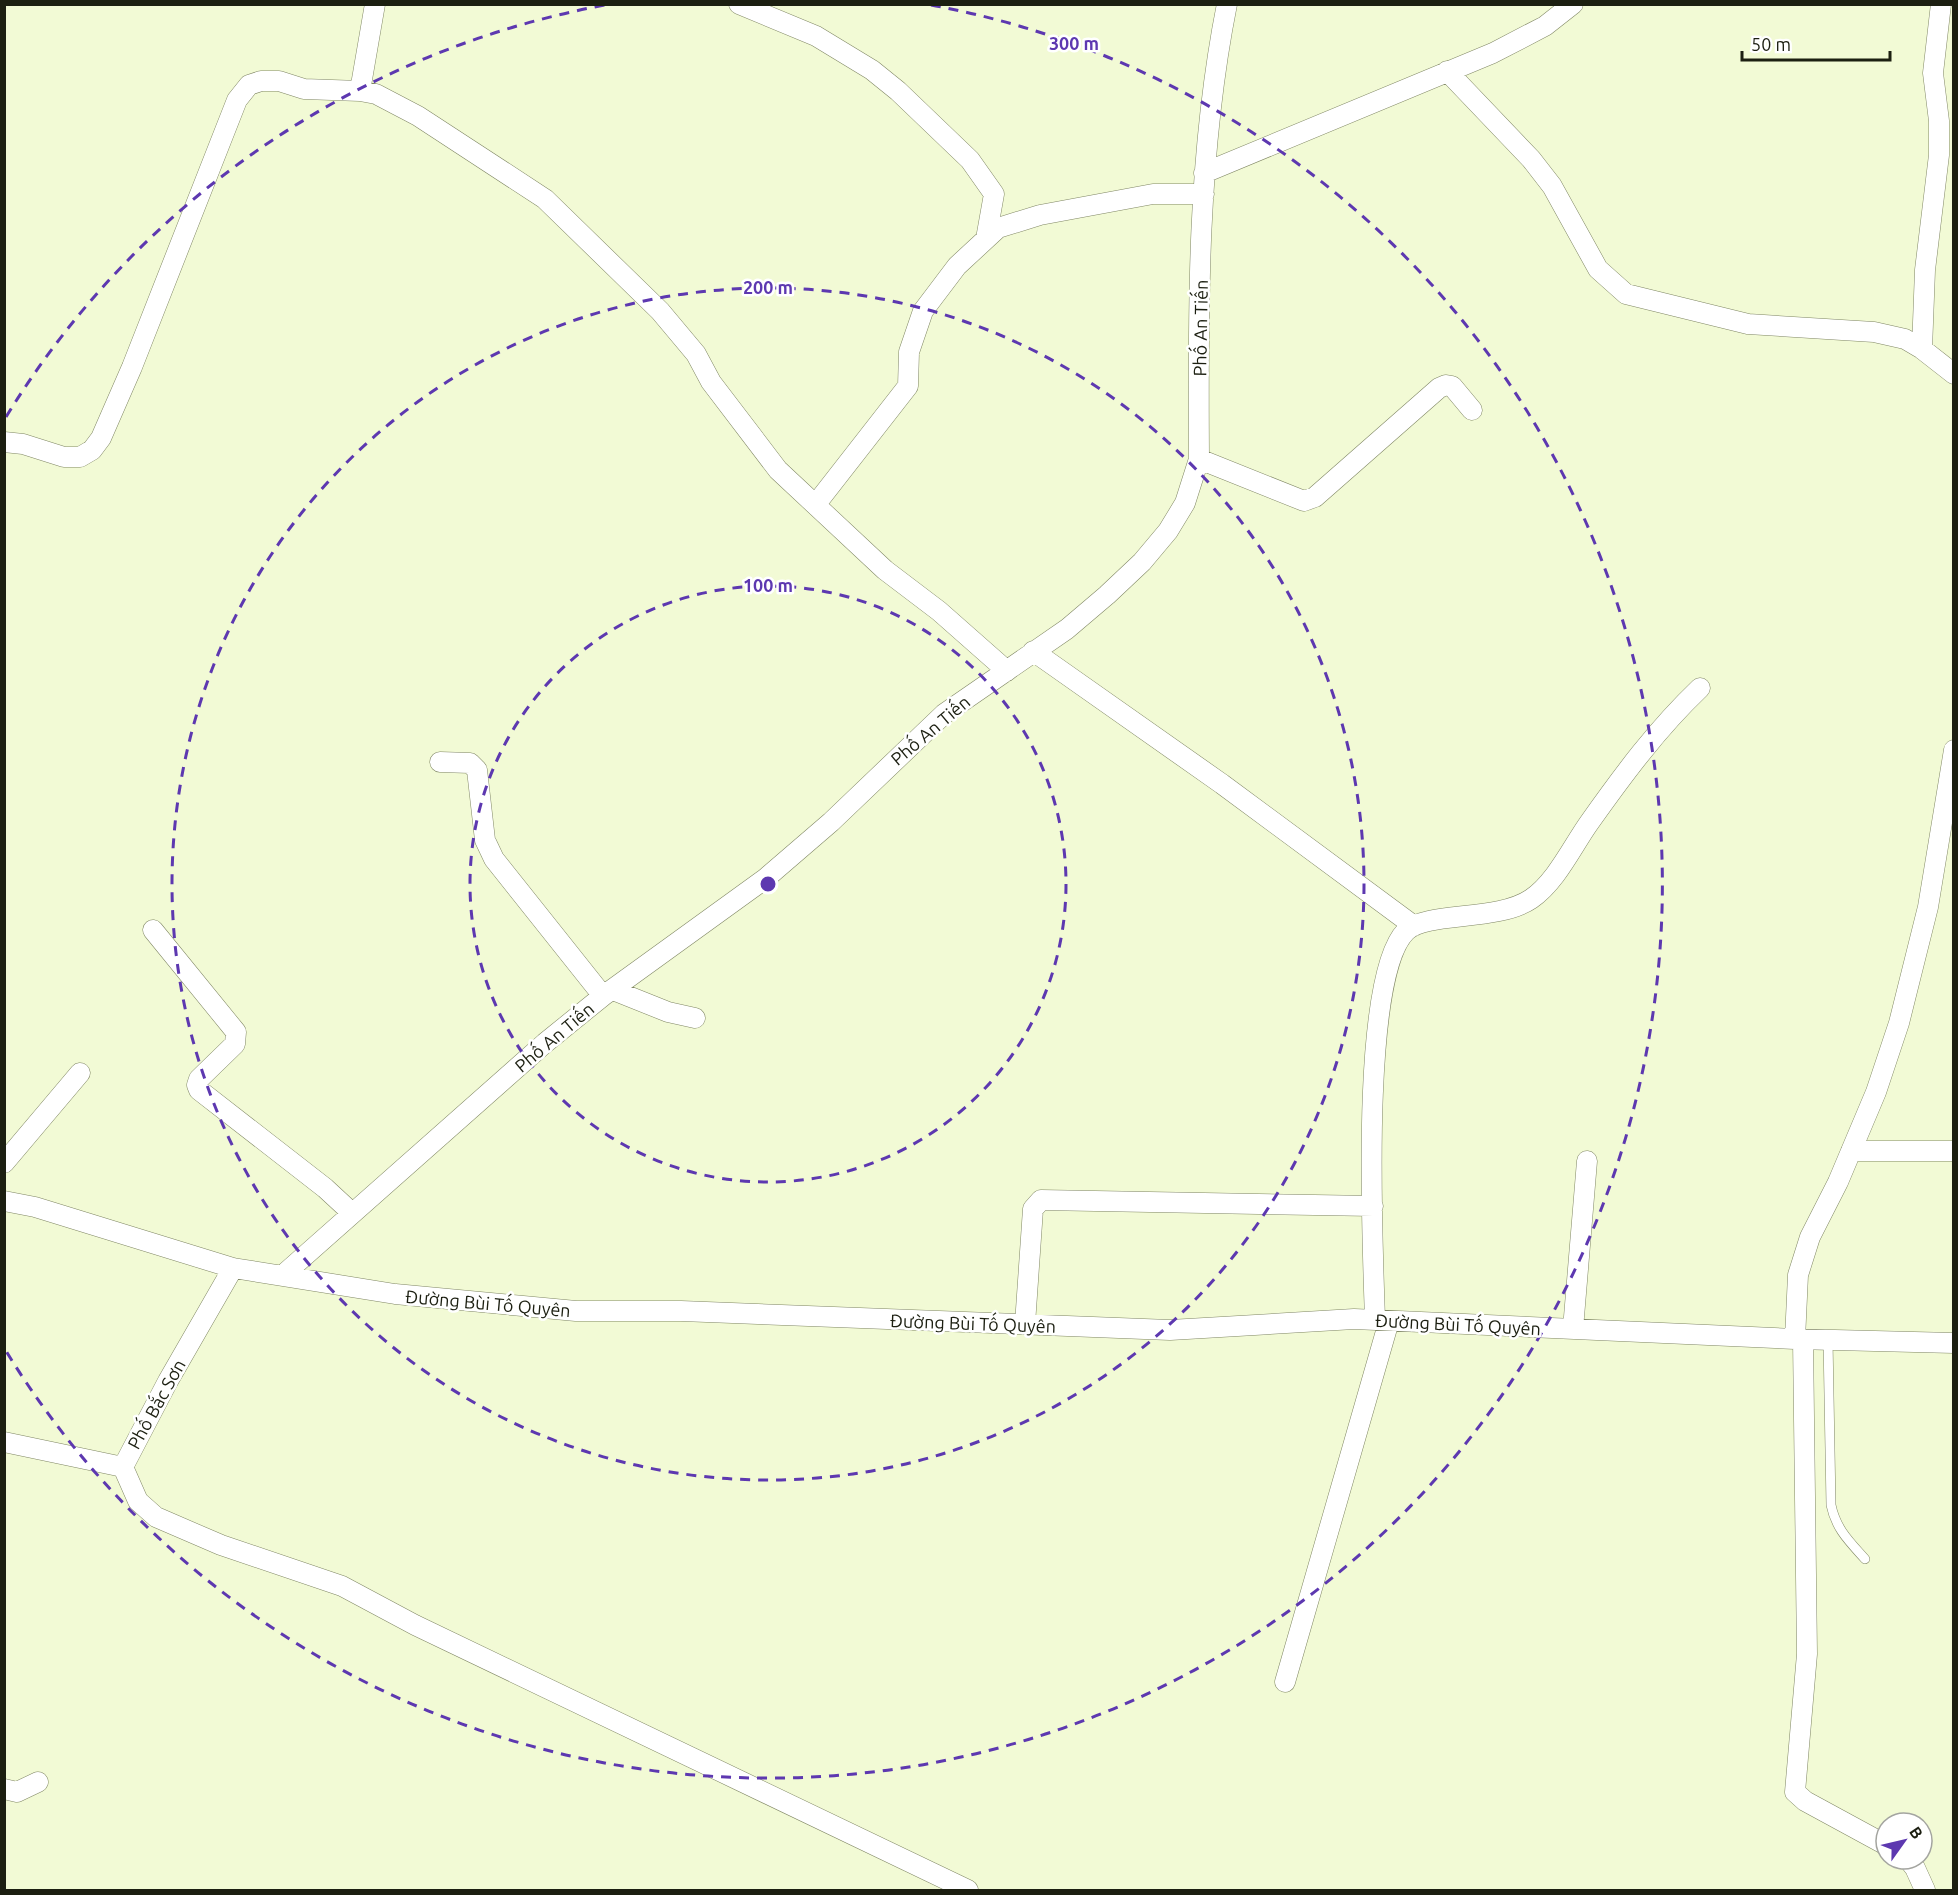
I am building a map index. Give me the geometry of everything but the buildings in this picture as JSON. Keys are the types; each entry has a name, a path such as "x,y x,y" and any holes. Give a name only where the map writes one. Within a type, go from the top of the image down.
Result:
{"street":[{"path":"360,91 375,4"},
{"path":"739,4 838,48 872,70 906,99 970,160 994,195 986,239"},
{"name":"Phố An Tiến","path":"283,1275 545,1043 608,993 766,878 831,822 944,714 1067,629 1142,562 1168,531 1185,502 1199,459 1204,172 1218,51 1227,4"},
{"path":"1204,172 1493,53 1545,26 1573,4"},
{"path":"1922,349 1925,270 1940,155 1933,73 1941,4"},
{"path":"1447,71 1531,159 1552,186 1598,269 1626,294 1748,324 1874,332 1905,339 1922,349 1953,374"},
{"path":"4,442 23,444 64,457 80,457 92,450 101,438 132,367 237,100 249,85 261,81 279,81 304,89 360,91 376,94 418,116 536,193 587,238 660,311 696,354 711,382 737,419 778,470 885,570 939,611 1007,671"},
{"path":"816,504 908,386 909,352 923,311 957,266 998,228 1041,215 1153,194 1204,194"},
{"path":"1199,459 1304,501 1315,497 1439,388 1446,385 1452,386 1472,410"},
{"path":"1033,651 1222,784 1414,926"},
{"path":"1285,1682 1382,1320 1373,1206 1374,1067 1383,991 1394,951 1405,932 1420,922 1497,913 1531,899 1551,878 1644,746 1666,720 1700,688"},
{"path":"1874,1838 1805,1801 1795,1792 1807,1654 1798,1275 1810,1237 1876,1092 1902,1013 1928,907 1953,750"},
{"path":"440,762 470,764 477,770 485,840 494,859 608,993 695,1018"},
{"path":"153,930 236,1032 235,1044 199,1079 197,1085 199,1090 325,1188 352,1213"},
{"path":"4,1163 80,1073"},
{"path":"1851,1151 1953,1150"},
{"path":"1573,1329 1587,1161"},
{"path":"1025,1324 1033,1209 1041,1200 1373,1206"},
{"name":"Đường Bùi Tố Quyên","path":"4,1201 34,1207 233,1268 395,1294 576,1311 681,1311 1170,1330 1382,1320 1799,1339 1953,1343"},
{"name":"Phố Bắc Sơn","path":"4,1442 123,1467 168,1381 233,1268"},
{"path":"123,1467 138,1501 156,1517 220,1545 342,1586 416,1625 968,1890"},
{"path":"4,1790 17,1792 38,1782"},
{"path":"1916,1871 1925,1890"}],"lane":[{"path":"1828,1340 1831,1505 1835,1522 1865,1559"}]}
